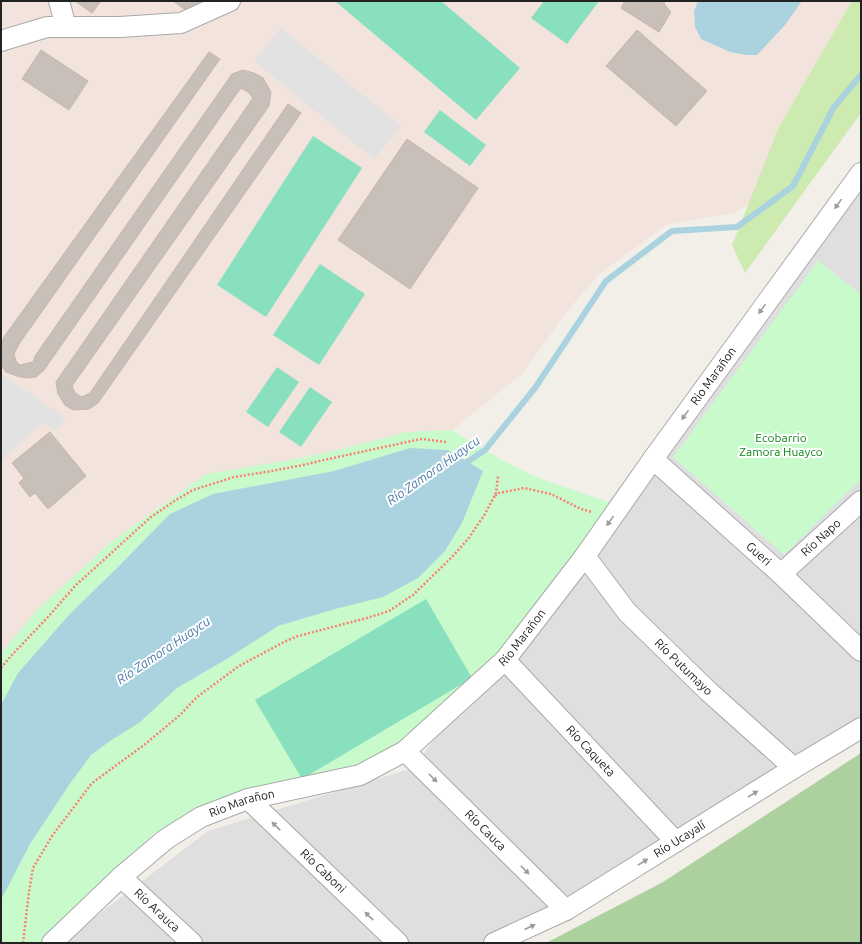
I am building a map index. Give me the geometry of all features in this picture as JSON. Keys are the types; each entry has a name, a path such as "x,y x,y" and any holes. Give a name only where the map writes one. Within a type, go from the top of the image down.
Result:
{"street":[{"path":"59,1 66,27"},
{"path":"1,41 47,27 120,27 180,23 230,1"},
{"name":"Rio Marañon","path":"52,943 121,877 166,839 201,817 248,799 360,775 405,751 505,660 585,556 653,459 861,173"},
{"name":"Gueri","path":"653,459 781,574 861,651"},
{"name":"Río Napo","path":"781,574 861,501"},
{"name":"Río Putumayo","path":"585,556 627,612 708,691 794,768"},
{"name":"Río Caqueta","path":"505,660 676,842"},
{"name":"Río Ucayalí","path":"494,943 566,910 861,728"},
{"name":"Río Cauca","path":"405,751 566,910"},
{"name":"Río Caboni","path":"248,799 398,943"},
{"name":"Río Arauca","path":"121,877 192,943"}],"path":[{"path":"1,668 76,585 152,517 193,490 234,477 280,470 421,439 446,442"},
{"path":"23,943 33,868 52,836 92,783 144,745 180,715 197,697 239,666 298,636 389,611 413,595 468,539 496,493 498,476"},
{"path":"493,497 499,493 524,488 551,494 581,509 612,518"}],"shaded area":[{"path":"1,1 861,1 779,184 734,213 666,225 598,275 566,313 522,374 452,430 407,432 342,449 201,477 112,541 38,609 1,653"},
{"path":"281,28 401,126 374,159 254,61"},
{"path":"861,159 861,719 577,900 489,943 61,943 208,831 413,768"},
{"path":"1,374 65,417 57,431 41,423 1,461"}],"green space":[{"path":"335,1 441,1 520,68 476,120"},
{"path":"544,1 599,1 567,44 531,18"},
{"path":"853,1 861,1 861,113 745,273 732,245 779,127"},
{"path":"440,110 486,145 470,166 424,132"},
{"path":"313,136 362,168 266,317 217,285"},
{"name":"Ecobarrio Zamora Huayco","path":"818,261 861,294 861,479 784,555 673,457"},
{"path":"320,264 365,294 319,365 273,335"},
{"path":"277,367 299,382 268,427 246,412"},
{"path":"310,387 332,402 301,447 279,432"},
{"path":"452,430 502,460 536,477 611,503 500,658 427,734 358,768 240,791 154,833 49,943 1,943 1,653 38,609 112,541 206,474 295,459 342,449 407,432"},
{"path":"426,599 472,678 302,779 255,700"},
{"path":"861,753 861,943 546,943 663,882"}],"water":[{"path":"698,1 802,1 785,25 757,55 747,55 730,52 701,39 695,27 694,11"},
{"path":"410,448 448,450 483,471 462,523 445,551 418,578 383,597 335,609 278,626 225,660 177,688 139,723 91,755 30,844 1,900 1,705 18,673 69,615 170,514 213,494 334,471"}],"building":[{"path":"75,1 101,1 92,13"},
{"path":"173,1 200,1 191,14"},
{"path":"625,1 665,1 664,4 671,12 659,32 621,8"},
{"path":"637,30 707,91 676,126 606,66"},
{"path":"41,50 88,81 69,110 22,79"},
{"path":"209,52 220,59 19,344 14,354 16,361 20,365 33,362 35,356 232,74 243,70 254,73 263,78 271,92 269,106 72,386 75,393 82,397 90,393 288,104 301,113 98,403 89,409 73,410 65,405 58,394 56,382 253,98 248,92 241,88 44,370 36,377 26,378 6,372 1,365 1,346 4,337"},
{"path":"407,139 478,188 410,289 338,240"},
{"path":"50,432 86,476 48,509 35,493 30,497 19,483 24,478 12,463"}],"waterway":[{"name":"Río Zamora Huaycu","path":"461,466 485,450 535,388 606,281 672,231 737,227 793,186 834,107 861,75"}]}
